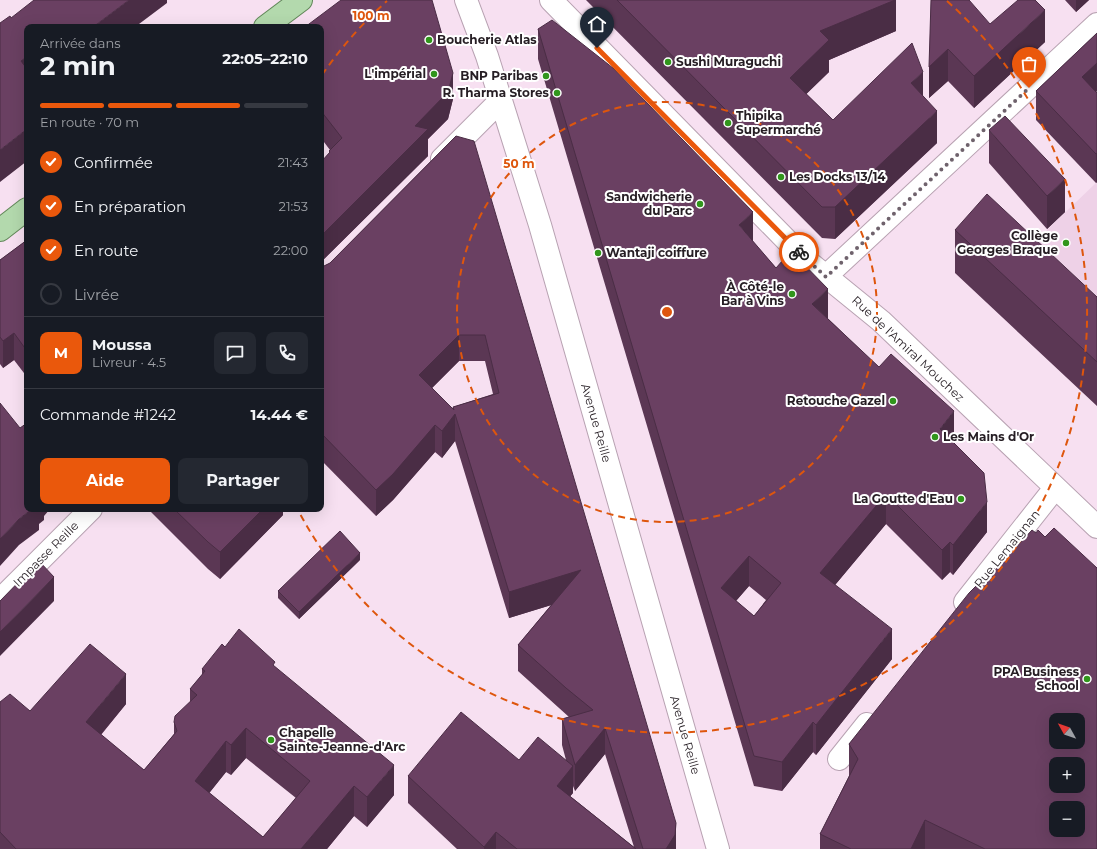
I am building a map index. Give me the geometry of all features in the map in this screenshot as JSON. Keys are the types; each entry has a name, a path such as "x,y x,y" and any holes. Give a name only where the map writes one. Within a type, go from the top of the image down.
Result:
{"main road":[{"path":"269,24 301,0"},
{"path":"0,230 24,211"}],"street":[{"name":"Avenue Reille","path":"466,0 487,56 540,225 718,849"},
{"name":"Rue de l'Amiral Mouchez","path":"550,0 806,260 881,322 1097,528"},
{"path":"826,277 1097,24"},
{"path":"427,174 501,100"},
{"name":"Rue Lemaignan","path":"953,617 1055,488"},
{"name":"Impasse Reille","path":"0,600 88,512"},
{"path":"840,759 879,710"}],"shaded area":[{"name":"Collège Georges Braque","path":"1097,182 1097,329 1024,257 1048,229"}],"building":[{"path":"34,0 129,0 97,24 24,24 24,58 21,61 24,65 24,131 0,150 0,23 10,16 11,18"},
{"path":"341,0 432,0 453,73 448,92 415,126 428,129 324,233 324,159 330,152 329,151 342,138 324,115 324,24 309,24"},
{"path":"617,0 895,0 820,31 829,40 790,78 833,120 912,43 923,72 911,83 937,111 835,207 822,207"},
{"path":"931,0 969,0 990,24 1018,0 1035,0 1045,10 974,76 948,49 929,67"},
{"path":"552,20 613,68 753,212 739,225 776,268 791,251 828,289 812,304 879,367 891,354 954,411 940,429 984,473 987,502 953,545 950,542 942,550 886,494 820,573 892,629 816,725 813,722 782,762 754,756 538,29","holes":["749,556 781,583 754,616 721,588"]},
{"path":"1097,33 1097,63 1082,77 1097,93 1096,154 1036,91"},
{"path":"1005,116 1065,179 1047,196 989,130"},
{"path":"456,136 474,141 676,823 675,835 666,849 643,849 605,728 575,765 562,719 593,710 518,645 581,570 509,592 455,414 442,431 435,425 393,474 376,490 324,436 324,266 330,263","holes":["459,335 485,335 499,393 453,407 454,410 419,375"]},
{"path":"987,194 1097,297 1097,362 955,230"},
{"path":"24,242 24,347 14,333 3,341 0,337 0,260"},
{"path":"0,403 20,428 24,425 24,512 28,512 19,519 0,539"},
{"path":"177,512 260,512 220,552"},
{"path":"1054,528 1097,568 1097,849 985,849 925,820 911,849 851,849 820,834 858,759 849,744 969,593 994,568 995,570 1032,530 1036,533 1038,530 1045,537"},
{"path":"340,531 360,553 299,612 278,591"},
{"path":"39,561 54,577 0,632 0,601"},
{"path":"239,629 275,662 273,665 394,765 367,797 354,786 301,849 16,849 0,832 0,702 10,694 30,711 90,644 126,674 86,722 144,770 177,731 174,722 175,716 197,695 190,689 205,671 202,669 222,644 225,647","holes":["246,728 310,781 263,837 195,781 226,741 231,745"]},
{"path":"461,712 519,760 538,737 573,766 557,786 636,849 517,849 496,832 484,847 408,776"}],"way so far":[{"path":"799,252 826,277 1029,88"}],"place":[{"name":"Boucherie Atlas","path":"429,40"},
{"name":"Sushi Muraguchi","path":"668,62"},
{"name":"L'impérial","path":"434,74"},
{"name":"BNP Paribas","path":"546,76"},
{"name":"R. Tharma Stores","path":"557,93"},
{"name":"Thipika Supermarché","path":"728,123"},
{"name":"Les Docks 13/14","path":"781,177"},
{"name":"Sandwicherie du Parc","path":"700,204"},
{"name":"Collège Georges Braque","path":"1066,243"},
{"name":"Wantaji coiffure","path":"598,253"},
{"name":"À Côté-le Bar à Vins","path":"792,294"},
{"name":"Retouche Gazel","path":"893,401"},
{"name":"Les Mains d'Or","path":"935,437"},
{"name":"La Goutte d'Eau","path":"961,499"},
{"name":"PPA Business School","path":"1087,679"},
{"name":"Chapelle Sainte-Jeanne-d'Arc","path":"271,740"}],"route":[{"path":"597,48 799,252"}]}
